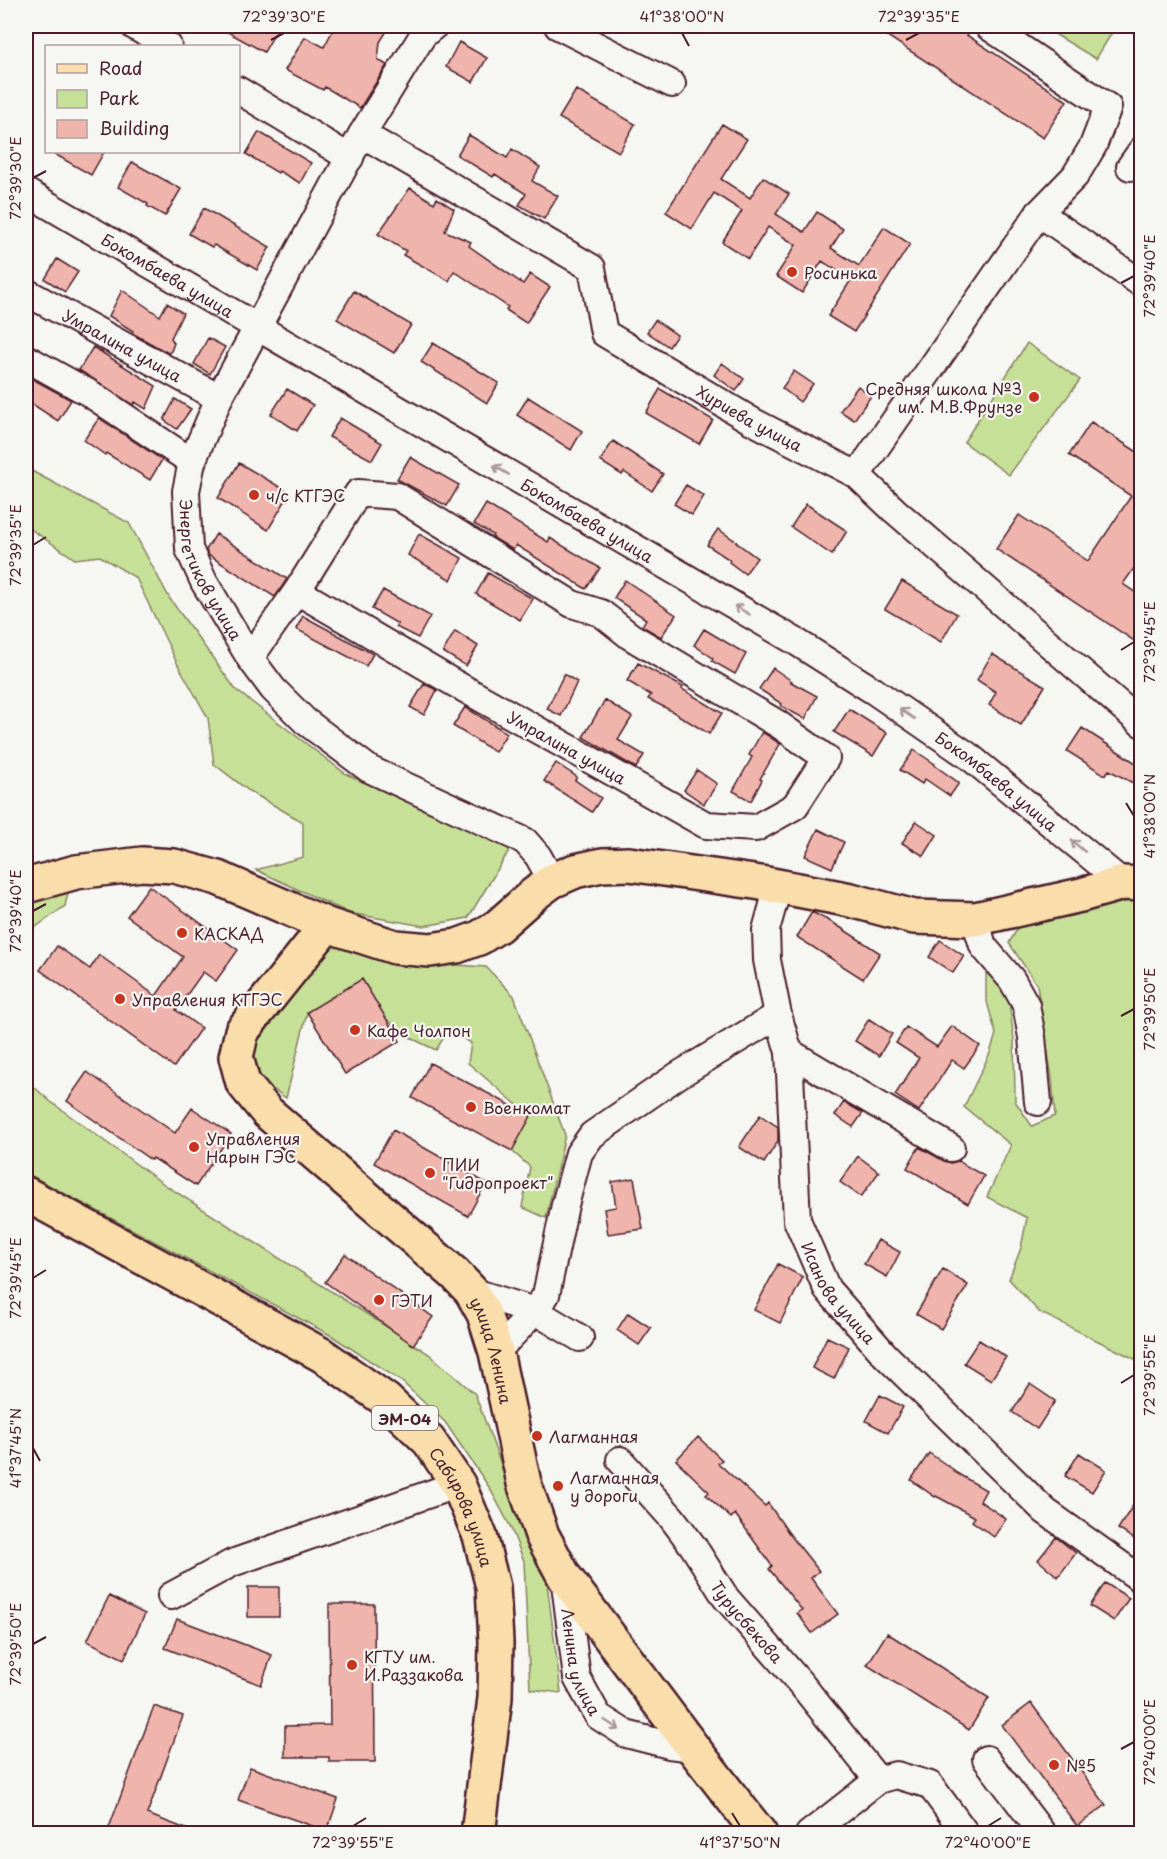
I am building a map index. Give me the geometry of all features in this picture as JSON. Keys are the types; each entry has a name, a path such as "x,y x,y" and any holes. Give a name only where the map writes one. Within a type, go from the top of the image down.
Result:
{"main road":[{"path":"26,886 76,872 142,864 174,866 218,878 327,925 395,947 430,950 457,946 479,938 498,926 552,881 575,871 602,865 629,864 778,887 851,900 914,917 975,919 1132,884"},
{"name":"улица Ленина","path":"327,925 242,1031 236,1057 243,1083 267,1112 455,1274 471,1291 484,1314 496,1352 524,1483 542,1535 564,1576 760,1833"},
{"name":"Сабирова улица","path":"26,1194 322,1355 386,1400 429,1441 458,1484 480,1536 493,1587 496,1642 495,1698 478,1833"}],"street":[{"path":"134,26 166,45"},
{"name":"Энергетиков улица","path":"434,26 423,35 362,134 219,398 192,462 186,491 189,549 204,582 250,658 273,689 305,721 369,769 525,841 538,856 552,881"},
{"path":"558,26 672,84"},
{"path":"857,475 1039,213 1075,176 1093,146 1108,107 988,26"},
{"path":"240,91 350,158"},
{"name":"Хуриева улица","path":"362,134 592,268 604,333 752,421 857,475 894,510 1142,724"},
{"name":"Бокомбаева улица","path":"26,192 795,641 864,684 970,757 1132,884"},
{"path":"1039,213 1142,284"},
{"name":"Умралина улица","path":"26,292 219,398"},
{"path":"26,358 89,393 192,462"},
{"name":"Умралина улица","path":"358,493 397,496 572,604 601,613 630,636 778,724 826,758 795,806 756,828 706,825 454,683 297,591 358,493"},
{"path":"250,658 297,591"},
{"name":"Исанова улица","path":"778,887 766,930 767,960 778,1015 789,1052 797,1220 827,1289 886,1356 1045,1510 1142,1581"},
{"path":"975,919 983,946 1012,980 1026,1005 1032,1038 1038,1102"},
{"path":"496,1352 536,1311 546,1295 565,1205 579,1153 592,1135 677,1076 778,1015"},
{"path":"789,1052 951,1148"},
{"path":"471,1291 536,1311 580,1338"},
{"name":"Турусбекова","path":"620,1460 672,1518 726,1598 802,1685 878,1780"},
{"path":"171,1596 232,1563 458,1484"},
{"name":"Ленина улица","path":"564,1576 577,1678 598,1716 626,1734 669,1745 693,1748"},
{"path":"986,1759 1043,1833"},
{"path":"809,1833 878,1780 896,1775 930,1785 966,1833"}],"green space":[{"path":"1043,26 1116,26 1096,59"},
{"path":"1027,343 1080,380 1009,475 964,442"},
{"path":"26,468 129,523 170,599 236,690 346,774 510,849 468,918 424,926 349,913 256,870 303,857 303,822 249,791 214,764 208,718 177,663 136,578 100,556 75,559 26,526"},
{"path":"71,880 65,906 26,934 26,900"},
{"path":"1138,899 1141,901 1141,1362 1039,1312 1009,1279 1021,1248 1027,1218 987,1197 1011,1145 964,1107 990,1053 996,1034 986,998 986,973 1009,993 1014,1039 1015,1101 1032,1126 1055,1116 1052,1078 1037,985 1009,943 1019,926"},
{"path":"329,944 395,961 486,967 514,996 565,1135 546,1218 522,1207 530,1167 512,1151 530,1116 468,1063 471,1043 449,1029 436,1050 413,1039 386,1019 307,1013 286,1098 254,1076 255,1045"},
{"path":"26,1080 51,1102 165,1185 429,1354 475,1394 502,1467 545,1567 561,1693 530,1689 524,1561 510,1526 489,1487 445,1422 401,1381 332,1336 26,1173"}],"building":[{"path":"217,26 279,26 264,52"},
{"path":"335,26 390,26 380,42 378,60 387,65 360,108 325,87 323,90 285,70 305,37 324,47"},
{"path":"872,26 953,26 1067,101 1043,138"},
{"path":"459,42 487,58 473,82 446,67"},
{"path":"576,90 635,124 619,152 559,118"},
{"path":"722,124 747,139 721,179 750,198 763,177 789,194 776,214 804,232 817,212 843,229 831,248 859,266 884,227 910,244 854,332 828,316 851,280 822,261 802,293 776,276 796,245 768,227 748,259 722,242 742,211 714,193 692,229 666,212"},
{"path":"259,132 311,163 300,183 246,154"},
{"path":"469,135 507,158 512,149 540,167 532,181 558,196 544,219 519,205 526,194 495,174 493,177 457,155"},
{"path":"53,153 103,153 91,175"},
{"path":"132,162 181,189 165,216 118,187"},
{"path":"410,188 434,203 437,198 454,209 445,231 471,242 469,246 523,284 530,274 550,287 526,323 506,310 508,307 454,271 449,281 403,255 406,251 378,234"},
{"path":"204,208 270,247 257,270 214,245 212,247 189,234"},
{"path":"57,259 78,272 65,292 45,279"},
{"path":"122,290 160,316 167,303 183,313 171,338 174,343 171,351 168,353 132,333 133,331 109,316"},
{"path":"354,291 411,325 394,353 337,319"},
{"path":"655,320 677,335 669,347 647,332"},
{"path":"208,338 225,347 210,374 194,364"},
{"path":"433,343 499,383 487,403 421,362"},
{"path":"93,347 156,386 146,409 135,402 133,405 79,370"},
{"path":"722,363 744,379 736,391 714,375"},
{"path":"794,371 813,384 800,402 782,388"},
{"path":"29,377 71,400 58,421 26,400 26,382"},
{"path":"858,386 871,396 854,420 840,411"},
{"path":"287,389 313,405 297,431 271,414"},
{"path":"660,389 713,420 699,444 646,413"},
{"path":"528,397 582,431 571,450 517,415"},
{"path":"175,399 191,409 177,429 164,420"},
{"path":"99,418 162,460 150,480 106,453 105,455 84,440"},
{"path":"340,418 382,443 372,460 329,437"},
{"path":"1091,422 1142,455 1142,557 1123,584 1142,597 1142,646 996,549 1019,515 1088,561 1131,496 1069,455"},
{"path":"613,441 663,474 652,491 624,472 622,475 600,461"},
{"path":"410,457 459,485 447,506 397,479"},
{"name":"ч/с КТГЭС","path":"239,463 290,493 268,530 218,498"},
{"path":"686,485 704,496 692,515 674,504"},
{"path":"486,504 548,542 550,538 600,568 586,589 516,545 513,550 474,524"},
{"path":"806,504 847,531 832,555 791,527"},
{"path":"718,529 757,558 745,574 729,562 730,560 707,545"},
{"path":"216,534 287,579 275,597 208,555 206,550"},
{"path":"419,534 462,558 451,580 408,555"},
{"path":"488,573 533,599 520,620 476,594"},
{"path":"625,580 676,615 661,637 642,626 646,619 614,598"},
{"path":"902,581 957,614 941,642 885,609"},
{"path":"383,590 430,616 418,638 396,627 398,624 372,609"},
{"path":"303,616 373,654 366,666 296,629"},
{"path":"704,629 746,654 735,674 712,661 713,658 694,645"},
{"path":"455,631 478,646 466,666 443,652"},
{"path":"992,654 1045,686 1021,725 989,705 996,692 977,680"},
{"path":"638,663 683,687 682,689 722,713 709,734 648,699 651,695 627,681"},
{"path":"773,668 791,682 817,696 805,719 781,706 782,704 759,689"},
{"path":"564,674 577,682 561,716 547,709"},
{"path":"424,684 437,690 424,715 410,707"},
{"path":"605,700 632,717 618,740 644,755 636,768 583,737"},
{"path":"465,707 507,733 495,752 453,726"},
{"path":"849,709 887,733 873,756 834,732"},
{"path":"1082,728 1142,767 1142,788 1109,770 1105,775 1067,751"},
{"path":"762,732 780,744 760,779 762,780 751,801 733,791 752,757 749,755"},
{"path":"914,750 959,783 950,796 925,779 922,784 900,770"},
{"path":"556,763 577,777 575,780 601,798 592,812 544,781"},
{"path":"697,770 717,784 704,804 684,790"},
{"path":"916,821 937,835 924,856 902,843"},
{"path":"818,829 844,842 832,868 805,856"},
{"path":"149,886 238,950 216,981 203,972 176,1010 201,1028 174,1067 40,970 57,946 90,969 99,955 156,996 183,957 127,916"},
{"path":"812,912 880,953 863,979 797,937"},
{"path":"940,940 964,956 953,973 929,957"},
{"name":"Кафе Чолпон","path":"362,979 400,1041 345,1074 307,1012"},
{"path":"869,1019 892,1034 879,1056 855,1041"},
{"path":"952,1026 980,1046 964,1068 952,1060 919,1111 895,1095 919,1058 896,1043 906,1027 937,1047"},
{"name":"Военкомат","path":"430,1063 531,1116 512,1151 412,1098"},
{"path":"87,1072 175,1133 192,1108 231,1134 196,1186 153,1158 151,1160 67,1101"},
{"path":"844,1102 863,1113 853,1127 835,1115"},
{"path":"760,1115 778,1127 778,1141 764,1163 739,1147"},
{"name":"ПИИ \"Гидропроект\"","path":"393,1130 486,1183 468,1216 374,1163"},
{"path":"919,1147 944,1161 951,1163 958,1161 984,1176 968,1204 907,1168"},
{"path":"858,1156 879,1172 861,1197 840,1182"},
{"path":"634,1178 643,1229 608,1234 604,1209 616,1207 612,1182"},
{"path":"878,1240 900,1252 887,1277 864,1264"},
{"name":"ГЭТИ","path":"345,1254 433,1317 413,1345 325,1282"},
{"path":"778,1264 803,1277 780,1323 754,1310"},
{"path":"943,1269 968,1285 941,1329 916,1314"},
{"path":"628,1313 651,1328 639,1345 617,1330"},
{"path":"827,1337 849,1347 834,1379 812,1368"},
{"path":"979,1340 1006,1357 991,1380 964,1363"},
{"path":"1030,1384 1055,1401 1037,1429 1012,1412"},
{"path":"880,1395 903,1407 888,1433 866,1421"},
{"path":"698,1437 722,1460 718,1463 765,1506 768,1503 819,1571 811,1578 838,1614 812,1633 797,1613 802,1610 769,1569 772,1566 735,1514 731,1518 706,1495 709,1492 676,1460"},
{"path":"929,1453 953,1471 986,1490 980,1501 1006,1519 994,1537 972,1521 975,1517 935,1497 911,1480"},
{"path":"1079,1453 1106,1470 1092,1492 1065,1476"},
{"path":"1142,1491 1142,1544 1118,1529"},
{"path":"1056,1537 1076,1553 1058,1577 1038,1560"},
{"path":"1105,1583 1129,1598 1114,1621 1090,1606"},
{"path":"248,1587 279,1587 279,1617 248,1617"},
{"path":"109,1596 145,1614 124,1659 87,1641"},
{"name":"КГТУ им. И.Раззакова","path":"329,1604 374,1604 375,1762 329,1762 329,1757 285,1757 285,1726 330,1725"},
{"path":"177,1619 272,1655 261,1685 165,1648"},
{"path":"887,1633 989,1698 969,1730 867,1665"},
{"name":"№5","path":"1031,1703 1106,1805 1077,1826 1002,1725"},
{"path":"154,1706 183,1716 147,1814 194,1833 107,1833"},
{"path":"250,1767 338,1799 327,1831 238,1800"}],"place":[{"name":"Росинька","path":"792,272"},
{"name":"Средняя школа №3 им. М.В.Фрунзе","path":"1034,397"},
{"name":"ч/с КТГЭС","path":"254,495"},
{"name":"КАСКАД","path":"182,933"},
{"name":"Управления КТГЭС","path":"120,999"},
{"name":"Кафе Чолпон","path":"355,1030"},
{"name":"Военкомат","path":"471,1107"},
{"name":"Управления Нарын ГЭС","path":"194,1147"},
{"name":"ПИИ \"Гидропроект\"","path":"430,1173"},
{"name":"ГЭТИ","path":"379,1300"},
{"name":"Лагманная","path":"537,1436"},
{"name":"Лагманная у дороги","path":"558,1486"},
{"name":"КГТУ им. И.Раззакова","path":"352,1665"},
{"name":"№5","path":"1054,1765"}]}
